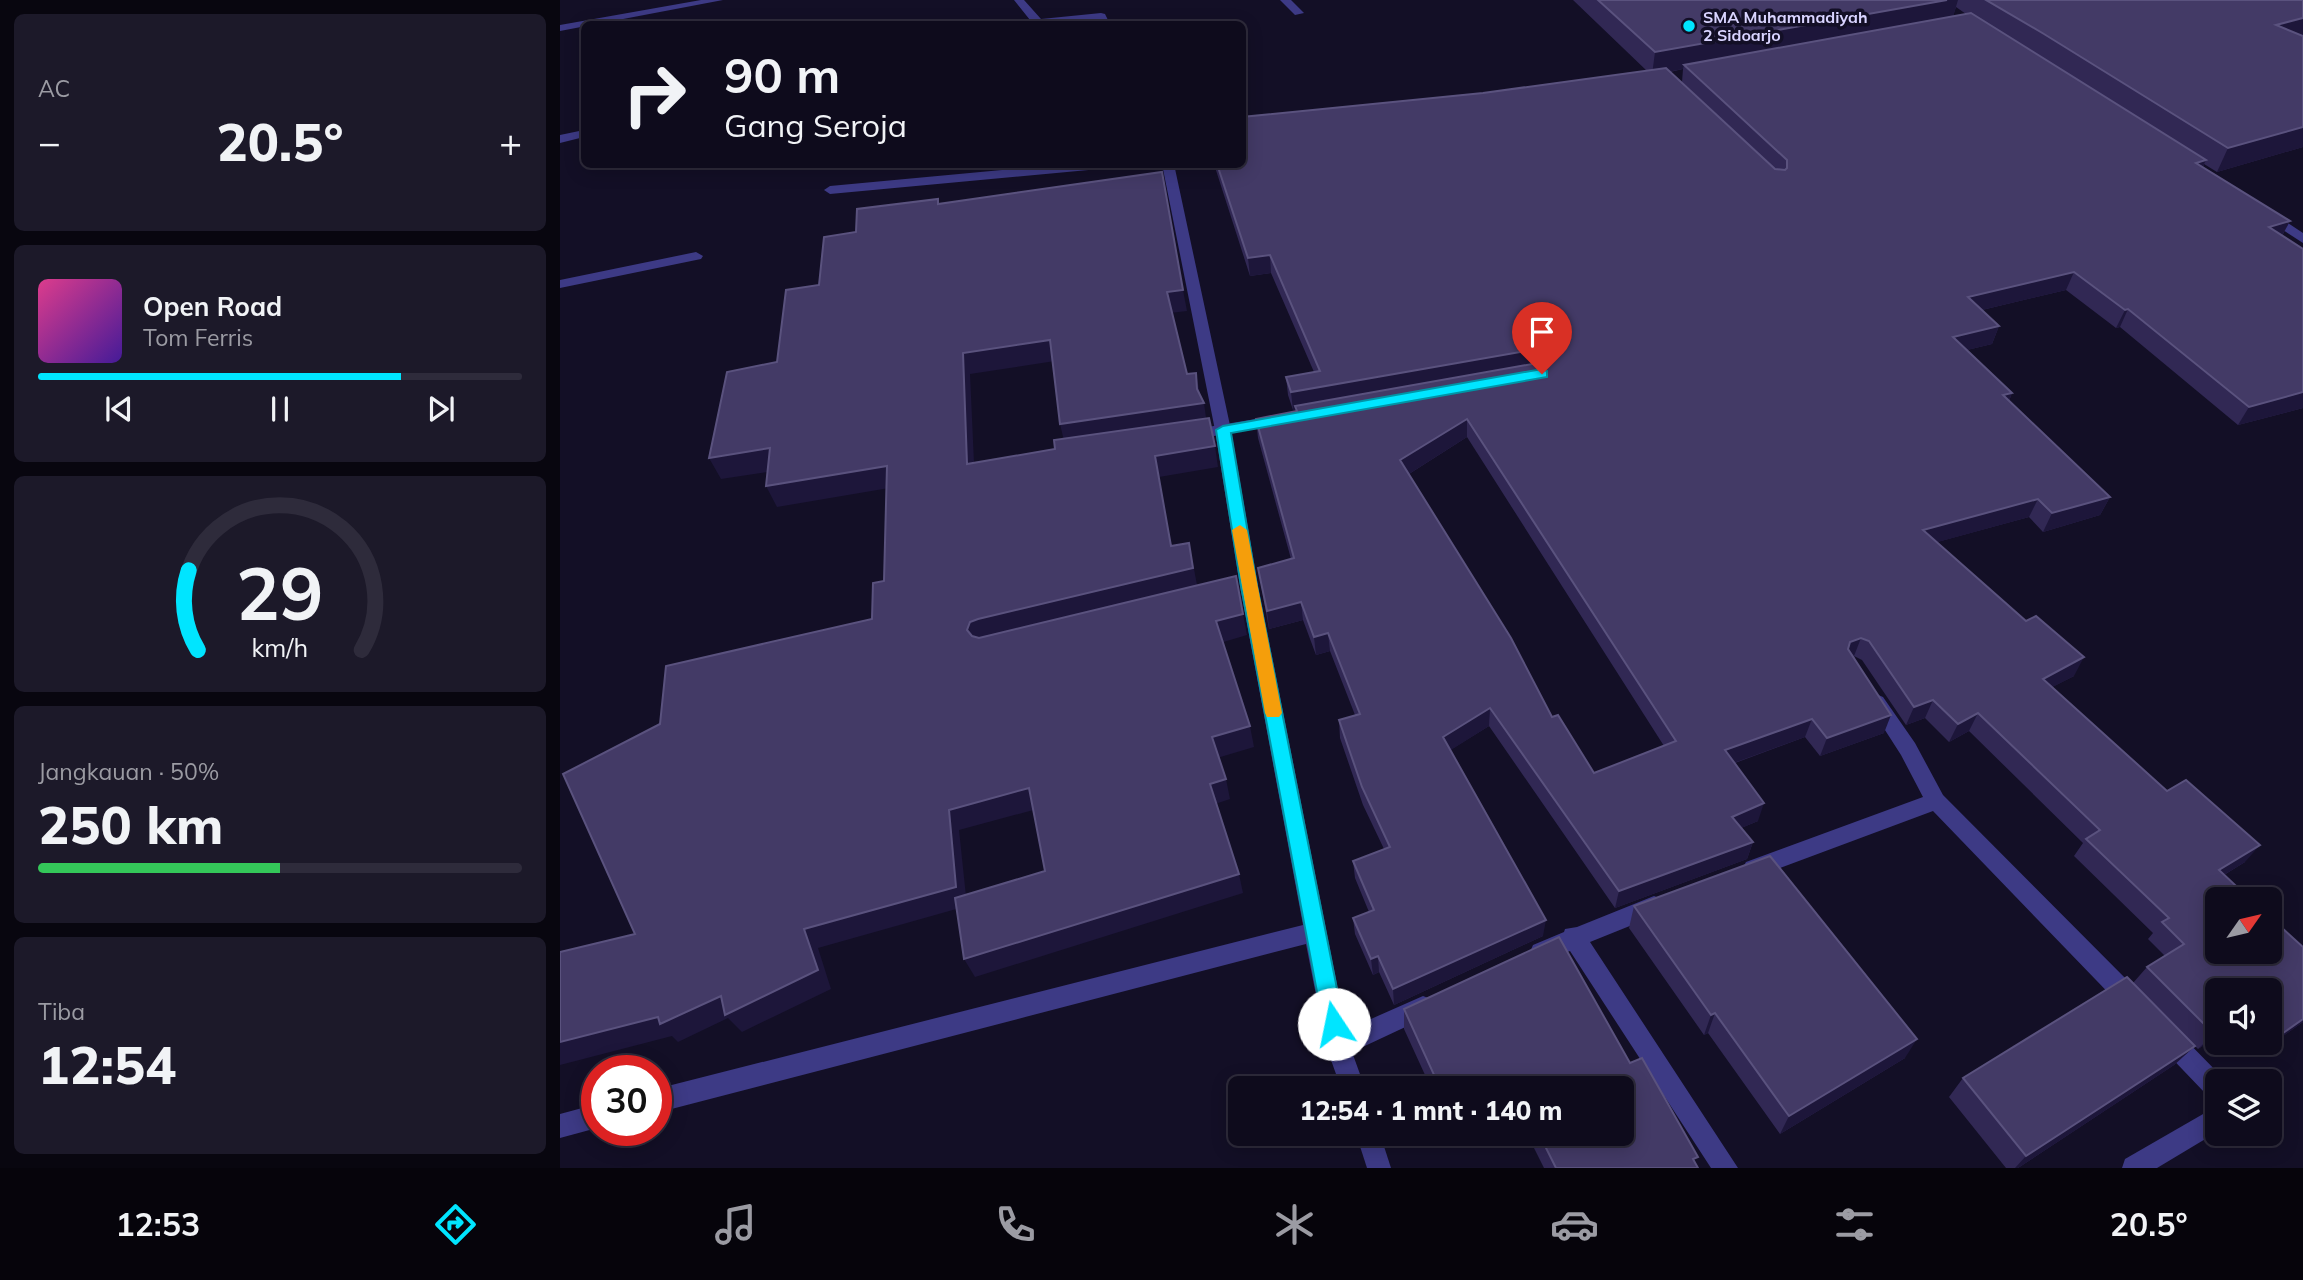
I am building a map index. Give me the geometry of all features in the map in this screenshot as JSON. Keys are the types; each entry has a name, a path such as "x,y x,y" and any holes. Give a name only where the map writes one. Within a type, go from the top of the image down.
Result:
{"street":[{"path":"600,21 718,0"},
{"path":"1020,1 1037,0"},
{"path":"1285,0 1299,13"},
{"path":"1020,1 1036,21"},
{"path":"1056,21 1101,16 1104,21"},
{"path":"560,28 581,24"},
{"path":"560,139 581,135"},
{"path":"830,190 1067,168"},
{"path":"1169,168 1223,430 1242,588 1338,1046 1349,1076"},
{"path":"2303,222 2267,213 2303,239"},
{"path":"560,284 696,256"},
{"path":"1170,438 1289,418"},
{"path":"1866,687 1908,748 1936,801 2205,1076"},
{"path":"1728,878 1936,801"},
{"path":"1524,960 1573,936 1677,898"},
{"path":"672,1097 1315,932"},
{"path":"1573,936 1726,1168"},
{"path":"1338,1046 1437,1000"},
{"path":"560,1126 581,1120"},
{"path":"2134,1168 2205,1125"},
{"path":"1372,1146 1379,1168"}],"building":[{"name":"SMA Muhammadiyah 2 Sidoarjo","path":"1598,0 1947,0 1655,52"},
{"path":"1986,0 2303,0 2303,18 2276,25 2303,36 2303,127 2228,148"},
{"path":"1971,13 2206,160 2196,163 2290,221 2269,227 2303,249 2303,392 2249,407 2128,309 2125,310 2074,272 1968,297 1999,326 1953,337 2012,393 2003,395 2110,497 2052,513 2038,499 1923,530 2026,621 2036,616 2084,657 2043,679 2167,791 2186,780 2260,845 2219,870 2237,887 2205,887 2205,964 2282,964 2282,928 2303,947 2303,1019 2282,1034 2282,978 2205,978 2205,1025 2147,967 2184,944 2162,922 2169,918 2086,839 2100,830 1978,713 1958,724 1933,700 1914,707 1869,641 1861,638 1850,642 1848,649 1891,715 1827,738 1812,719 1725,750 1764,803 1732,817 1753,842 1619,891 1490,708 1443,737 1546,920 1393,989 1378,956 1371,959 1353,918 1374,910 1353,861 1390,847 1362,787 1339,720 1360,714 1328,633 1314,637 1301,602 1267,611 1258,568 1294,558 1256,419 1297,411 1295,406 1549,361 1553,355 1543,348 1291,392 1286,377 1320,371 1270,255 1248,258 1218,168 1246,168 1246,117 1483,93 1666,68 1775,169 1787,168 1787,160 1684,65","holes":["1467,419 1676,741 1594,773 1558,715 1552,717 1511,638 1400,460"]},
{"path":"1162,172 1183,290 1167,292 1187,374 1196,373 1197,389 1204,403 1060,424 1050,340 963,353 967,464 1055,449 1054,440 1209,418 1215,446 1155,456 1171,546 1189,543 1193,568 978,619 970,622 967,630 972,636 979,638 1236,576 1243,614 1216,621 1250,726 1212,737 1226,779 1210,784 1239,874 964,959 955,898 1045,871 1029,788 949,810 956,887 804,929 818,970 725,1015 721,996 660,1024 658,1017 560,1042 560,952 635,934 563,774 660,724 666,666 872,619 873,583 884,581 887,466 766,486 770,448 709,458 727,372 777,362 786,290 819,285 824,237 856,232 857,209 938,199 938,204"},
{"path":"1770,856 1917,1039 1789,1116 1715,1013 1711,1015 1634,906"},
{"path":"1559,937 1630,1063 1642,1058 1698,1157 1693,1159 1698,1168 1556,1168 1545,1146 1634,1146 1634,1076 1435,1076 1404,1009"},
{"path":"2127,977 2195,1046 2026,1156 1963,1078"}],"slow traffic":[{"path":"1240,530 1273,713"}],"place":[{"name":"SMA Muhammadiyah 2 Sidoarjo","path":"1689,26"}],"route":[{"path":"1334,1024 1249,586 1223,430 1542,374"}]}
